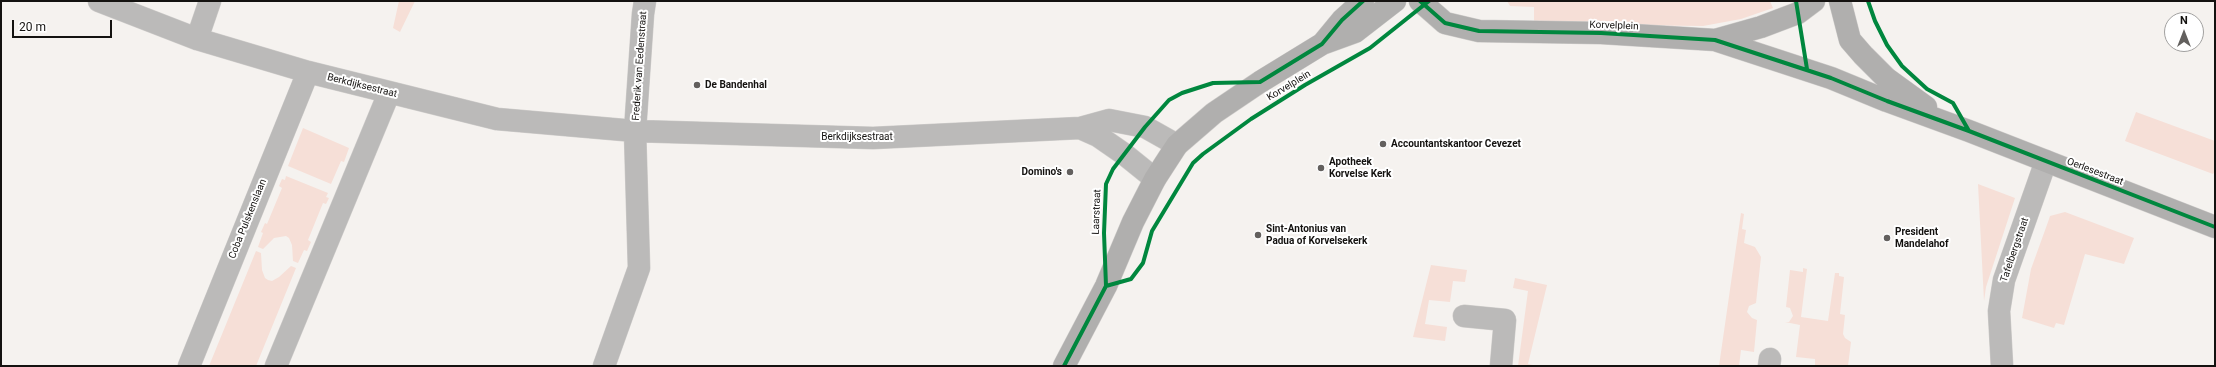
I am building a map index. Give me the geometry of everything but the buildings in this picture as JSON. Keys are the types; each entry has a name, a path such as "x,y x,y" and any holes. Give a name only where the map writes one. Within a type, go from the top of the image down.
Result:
{"street":[{"name":"Berkdijksestraat","path":"99,1 197,39 308,72 497,119 635,130 873,138 1080,128 1109,120 1145,127 1177,145"},
{"path":"197,39 210,1"},
{"name":"Frederik van Eedenstraat","path":"635,130 643,14 646,1"},
{"name":"Korvelplein","path":"1322,44 1342,20 1363,1"},
{"name":"Korvelplein","path":"1177,145 1221,109 1260,82 1322,44 1355,32 1395,1"},
{"name":"Korvelplein","path":"1420,1 1445,23 1479,31 1601,33 1715,40 1831,78 1887,101 1969,130"},
{"name":"Korvelplein","path":"1715,40 1761,27 1798,13 1814,1"},
{"path":"1840,1 1850,40 1862,55 1886,78 1922,105 1969,130"},
{"name":"Coba Pulskenslaan","path":"189,366 308,72"},
{"path":"276,366 389,93"},
{"name":"Berkdijksestraat","path":"1080,128 1104,140 1155,179"},
{"path":"604,366 639,268 635,130"},
{"name":"Oerlesestraat","path":"1969,130 2215,226"},
{"path":"1064,366 1106,286 1133,222 1155,179 1177,145"},
{"name":"Tafelbergstraat","path":"2002,366 1999,311 2004,280 2046,161"},
{"path":"1464,316 1505,320 1501,366"}],"shaded area":[{"path":"399,1 415,1 400,32 393,28"},
{"path":"1507,1 1770,1 1773,8 1741,19 1703,26 1534,24 1534,7 1510,6"},
{"path":"2136,112 2215,141 2215,171 2213,174 2125,141"},
{"path":"303,128 349,148 344,162 341,161 331,184 288,166"},
{"path":"286,176 328,193 326,197 329,198 326,204 323,203 308,240 311,242 307,251 304,250 298,263 293,261 292,245 289,238 286,236 274,238 263,249 258,247 263,233 261,232 265,223 267,224 282,188 279,186 282,179 285,180"},
{"path":"1978,184 2015,198 1986,287 1984,301"},
{"path":"2065,212 2134,238 2124,264 2085,254 2064,325 2056,323 2054,328 2022,318 2031,269 2050,216"},
{"path":"1741,213 1744,214 1742,229 1746,230 1744,243 1755,247 1761,257 1756,303 1749,306 1747,312 1752,318 1757,320 1754,352 1741,350 1739,366 1719,366"},
{"path":"256,251 261,253 262,270 265,278 268,280 272,281 279,277 291,266 296,268 256,366 209,366"},
{"path":"1431,265 1467,270 1465,282 1453,281 1450,302 1429,300 1425,324 1447,327 1445,341 1413,337"},
{"path":"1803,268 1807,269 1801,317 1828,321 1835,273 1839,273 1839,276 1844,277 1840,314 1845,315 1843,334 1845,338 1851,342 1848,366 1815,366 1815,359 1796,357 1800,325 1785,322 1789,322 1793,316 1790,308 1786,307 1790,270 1803,272"},
{"path":"1515,278 1547,285 1528,364 1538,366 1518,366 1528,291 1513,288"}],"cycle path":[{"name":"Laarstraat","path":"1064,366 1106,286 1104,233 1106,184 1113,169 1145,127 1169,100 1182,93 1213,83 1260,82 1322,44 1342,20 1363,1"},
{"path":"1420,1 1445,23 1479,31 1601,33 1715,40 1831,78 2215,227"},
{"path":"1106,286 1131,279 1143,263 1152,231 1193,163 1203,154 1251,119 1305,85 1370,48 1429,1"},
{"path":"1796,1 1807,69"},
{"path":"1868,1 1875,21 1887,45 1902,66 1927,89 1953,103 1969,131"}],"place":[{"name":"De Bandenhal","path":"697,85"},
{"name":"Accountantskantoor Cevezet","path":"1383,144"},
{"name":"Apotheek Korvelse Kerk","path":"1321,168"},
{"name":"Domino's","path":"1070,172"},
{"name":"Sint-Antonius van Padua of Korvelsekerk","path":"1258,235"},
{"name":"President Mandelahof","path":"1887,238"}]}
